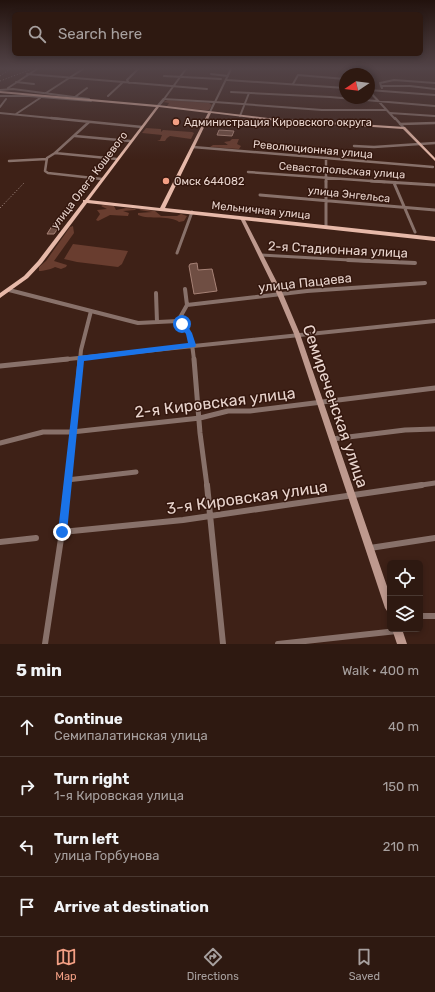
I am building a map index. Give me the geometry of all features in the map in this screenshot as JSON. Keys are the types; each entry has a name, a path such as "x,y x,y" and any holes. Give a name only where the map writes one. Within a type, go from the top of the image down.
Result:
{"main road":[{"path":"83,99 240,116 404,128 435,160"},
{"name":"улица Олега Кошевого","path":"0,296 33,270 158,106"},
{"path":"162,209 210,112"},
{"name":"Мельничная улица","path":"85,201 435,239"},
{"name":"Семиреченская улица","path":"242,218 280,294 297,334 387,599"},
{"path":"398,632 402,644"}],"street":[{"path":"16,114 38,99"},
{"path":"73,99 103,101"},
{"path":"87,99 93,100"},
{"name":"улица Олега Кошевого","path":"158,106 164,99"},
{"path":"165,99 245,104 276,108 356,112 386,110"},
{"path":"210,112 217,99"},
{"path":"240,116 247,99"},
{"path":"355,99 435,106"},
{"path":"379,101 404,128"},
{"path":"0,113 142,127"},
{"path":"390,113 408,113 413,116 435,116"},
{"path":"9,161 47,159 90,122"},
{"path":"400,124 435,123"},
{"path":"75,136 130,141"},
{"path":"354,146 377,147 435,142"},
{"name":"Революционная улица","path":"193,147 433,167"},
{"path":"55,153 117,159"},
{"path":"326,158 326,227"},
{"path":"47,159 45,171 48,173 102,179"},
{"name":"Севастопольская улица","path":"248,172 435,186"},
{"path":"394,183 415,232"},
{"name":"улица Энгельса","path":"260,194 435,210"},
{"path":"177,253 192,212"},
{"name":"2-я Стадионная улица","path":"261,255 415,263"},
{"name":"улица Пацаева","path":"187,305 343,288 425,283"},
{"path":"178,321 187,305 185,288"},
{"path":"9,290 138,324 178,321 186,327 192,345 200,418 200,433 211,515 223,644"},
{"path":"156,293 157,322"},
{"path":"45,644 62,532 72,432 78,392 81,350 91,311"},
{"path":"0,366 297,334 435,321"},
{"name":"2-я Кировская улица","path":"0,443 43,432 72,432 200,418 228,411 250,411 435,388"},
{"path":"332,439 405,430 435,429"},
{"path":"67,480 136,472"},
{"name":"3-я Кировская улица","path":"62,532 168,522 435,483"},
{"path":"0,542 36,538"},
{"path":"369,548 435,538"},
{"path":"423,616 435,616"},
{"path":"278,644 387,631"}],"shaded area":[{"path":"168,100 209,103 212,105 209,110 167,106 169,103 163,102"},
{"path":"146,128 161,129 161,132 163,130 194,133 191,139 170,136 165,141 157,141 160,140 162,135 142,133"},
{"path":"232,139 239,139 237,144 241,146 239,149 210,147 213,145 228,145 224,142"},
{"path":"101,206 114,206 116,210 126,208 136,209 123,211 129,213 128,216 110,215 98,221 96,220 100,214 97,210 107,209"},
{"path":"139,210 155,211 161,216 177,216 181,214 187,216 184,221 179,222 171,219 138,215 138,213 152,212"},
{"path":"73,226 74,233 54,261 67,265 66,267 61,269 55,267 39,271 39,267 46,261 70,227"},
{"path":"73,244 128,251 122,264 118,267 64,259"}],"building":[{"path":"219,130 234,131 232,136 217,135"},
{"path":"54,223 61,224 54,234 47,234"},
{"path":"197,263 198,270 212,269 217,291 194,294 189,266 190,264"}],"railway":[{"path":"0,208 24,183"}],"place":[{"name":"Администрация Кировского округа","path":"176,122"},
{"name":"Омск 644082","path":"166,181"}],"route":[{"path":"62,532 81,358 192,345 189,333 186,327 182,324"}]}
